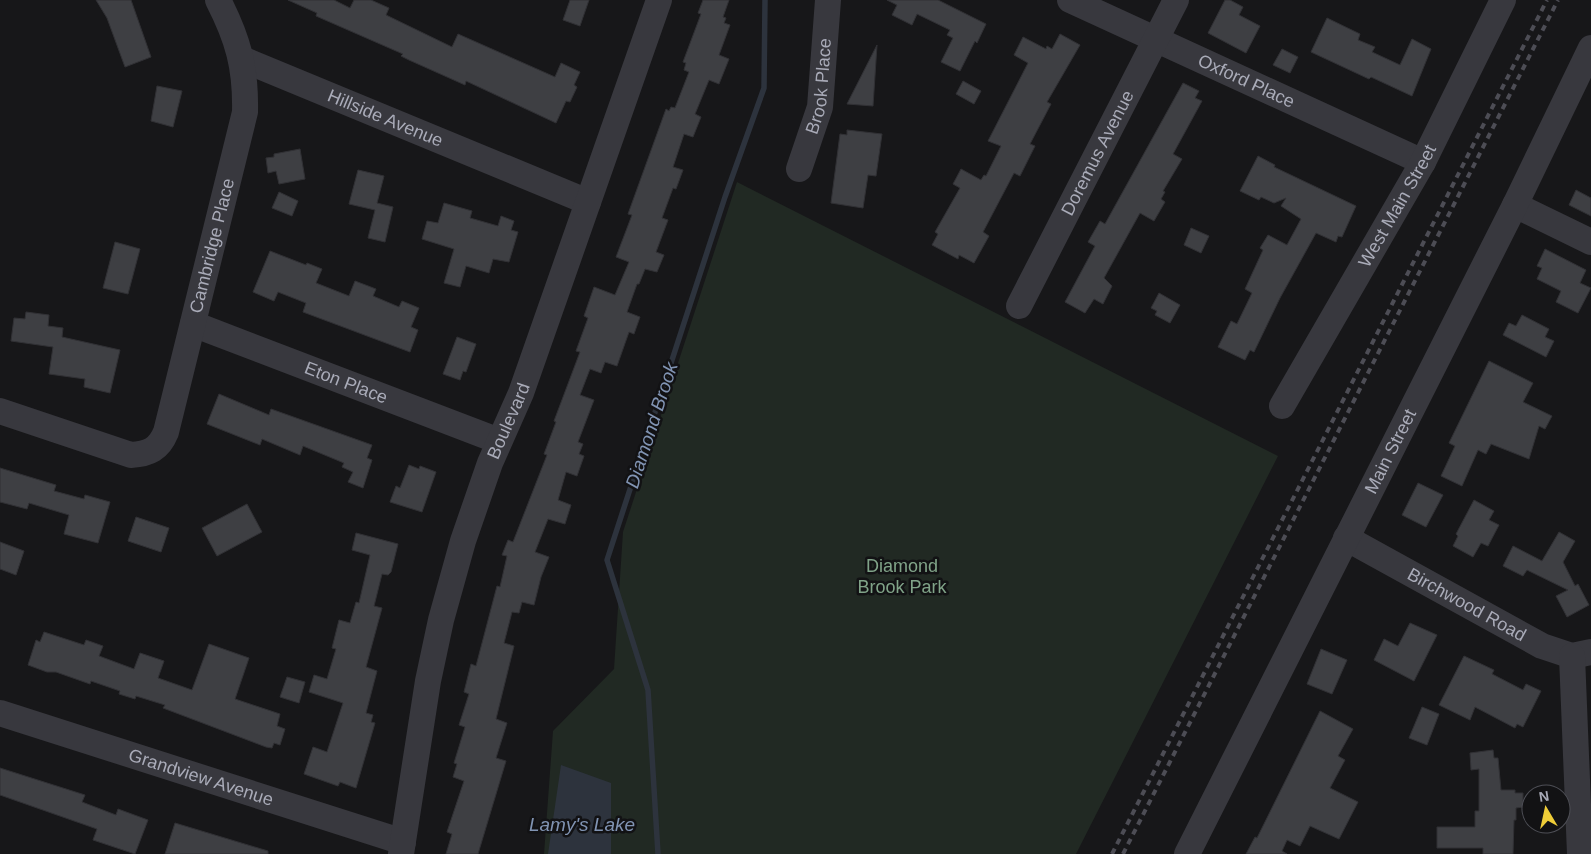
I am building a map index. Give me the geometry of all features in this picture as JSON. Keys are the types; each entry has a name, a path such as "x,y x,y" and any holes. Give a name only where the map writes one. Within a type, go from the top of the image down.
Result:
{"street":[{"path":"218,0 230,23 242,59"},
{"name":"Boulevard","path":"402,848 428,681 440,620 463,540 499,441 521,393 659,0"},
{"name":"Brook Place","path":"799,169 820,108 828,0"},
{"name":"Oxford Place","path":"1070,0 1423,162"},
{"name":"Doremus Avenue","path":"1019,306 1176,0"},
{"name":"West Main Street","path":"1282,406 1423,162 1504,0"},
{"name":"Main Street","path":"1187,854 1515,204 1591,48"},
{"name":"Hillside Avenue","path":"242,59 588,202"},
{"name":"Cambridge Place","path":"0,411 131,455 153,451 162,443 245,112 246,84 242,59"},
{"path":"1515,204 1591,242"},
{"name":"Eton Place","path":"193,324 499,441"},
{"name":"Birchwood Road","path":"1346,538 1542,646 1582,654"},
{"path":"1580,854 1582,654"},
{"name":"Grandview Avenue","path":"0,713 402,848"}],"green space":[{"name":"Diamond Brook Park","path":"737,182 1278,456 1076,854 544,854 553,731 614,669 623,532"}],"water":[{"name":"Lamy's Lake","path":"561,765 611,783 611,854 548,854"}],"building":[{"path":"96,0 131,0 151,57 125,67 107,18"},
{"path":"288,0 334,0 350,8 354,0 371,0 389,8 386,15 452,47 458,34 555,77 561,63 580,72 574,85 577,87 570,102 566,101 556,123 466,81 465,85 409,60 401,56 403,54 316,16 317,13"},
{"path":"570,0 589,0 580,26 563,20"},
{"path":"703,0 729,0 723,17 726,18 724,23 730,25 719,55 729,59 719,84 709,80 695,114 701,117 693,137 684,134 673,167 683,170 676,189 673,188 662,218 668,220 656,252 664,255 657,272 645,269 639,284 637,284 627,312 640,317 634,334 629,332 617,366 605,362 601,373 590,369 580,395 594,400 578,442 583,444 579,454 584,456 577,476 566,472 558,500 571,505 565,524 548,519 535,552 549,557 541,577 534,605 522,602 519,613 512,612 504,643 514,646 496,719 507,723 496,758 506,761 478,854 446,854 452,834 447,832 464,781 453,777 457,764 454,763 465,727 459,725 469,694 464,692 471,664 476,666 497,586 500,587 507,556 502,555 508,540 513,542 547,455 544,454 556,422 554,421 580,352 576,351 588,318 584,316 594,287 615,295 629,262 616,257 632,215 628,214 666,109 669,111 671,107 675,108 689,72 684,70 686,63 683,62 701,14 698,13"},
{"path":"887,0 938,0 986,24 960,71 941,62 953,38 947,35 950,30 917,14 912,25 892,15 897,5"},
{"path":"1225,0 1230,0 1243,7 1239,15 1260,26 1246,53 1208,33"},
{"path":"1327,18 1360,34 1358,40 1375,47 1372,52 1400,65 1412,39 1431,49 1412,96 1371,77 1369,79 1311,52"},
{"path":"1060,34 1080,45 1047,102 1051,104 1030,144 1035,146 1020,176 1014,173 983,232 989,236 974,263 959,255 958,259 932,245 938,234 935,232 960,188 953,184 961,169 981,180 984,175 986,176 1001,146 988,141 1028,63 1014,55 1023,37 1046,49 1047,46 1052,49"},
{"path":"877,45 873,106 847,104"},
{"path":"1282,49 1298,57 1290,73 1273,65"},
{"path":"963,81 981,91 974,104 956,94"},
{"path":"1183,83 1199,91 1195,98 1202,101 1173,154 1182,159 1163,191 1165,192 1161,199 1165,202 1154,221 1140,213 1104,278 1112,286 1103,304 1094,299 1085,313 1065,302 1095,246 1088,242 1100,221 1105,224"},
{"path":"157,86 182,91 173,127 151,121"},
{"path":"847,130 882,134 876,176 868,175 863,208 831,203 840,134 847,135"},
{"path":"300,149 305,179 279,184 276,171 268,173 266,158 274,157 274,154"},
{"path":"1258,156 1275,165 1274,167 1356,206 1342,237 1338,236 1336,242 1316,233 1280,298 1254,352 1250,350 1245,360 1218,347 1231,321 1237,324 1252,293 1245,289 1263,250 1260,248 1268,235 1287,245 1301,219 1281,206 1286,198 1274,203 1261,197 1259,200 1240,191"},
{"path":"358,170 384,176 377,203 393,207 385,242 368,238 375,210 349,204"},
{"path":"1576,190 1591,198 1591,216 1569,205"},
{"path":"279,192 298,201 292,216 272,208"},
{"path":"444,203 472,211 470,218 498,226 501,216 514,221 511,230 518,232 509,262 493,259 489,273 466,266 460,287 444,283 454,249 422,239 427,221 438,223"},
{"path":"1191,228 1209,236 1201,253 1184,245"},
{"path":"115,242 140,249 128,294 103,288"},
{"path":"1545,249 1586,270 1580,283 1591,288 1578,313 1556,302 1561,291 1537,279 1542,268 1537,266"},
{"path":"270,251 322,269 316,283 349,296 355,281 376,289 373,296 399,307 402,301 419,308 411,327 418,330 410,352 303,312 306,303 278,292 274,301 253,292"},
{"path":"1159,293 1180,305 1170,323 1155,315 1157,311 1151,308"},
{"path":"26,312 49,315 48,326 63,328 62,337 120,350 110,393 84,387 85,379 49,374 53,347 11,341 14,318 25,319"},
{"path":"1522,315 1549,329 1545,337 1554,341 1546,357 1503,335 1509,323 1516,326"},
{"path":"457,337 476,344 466,372 463,371 460,380 443,374"},
{"path":"1489,361 1533,383 1523,402 1552,416 1545,429 1539,426 1529,459 1491,444 1486,454 1478,450 1462,486 1441,476 1455,446 1449,443"},
{"path":"219,394 269,415 271,409 372,445 367,458 372,460 363,488 348,482 353,472 342,467 344,463 303,446 300,455 262,439 260,445 207,424"},
{"path":"409,465 419,469 420,466 436,472 422,512 390,502 396,486 400,488"},
{"path":"0,468 56,485 54,491 84,499 85,495 110,502 98,543 64,534 69,515 29,503 27,509 0,502"},
{"path":"1418,483 1443,495 1426,527 1402,515"},
{"path":"1474,500 1494,511 1489,520 1499,525 1488,546 1481,543 1473,557 1453,546 1458,536 1456,534"},
{"path":"247,504 262,532 217,556 202,528"},
{"path":"136,517 169,528 161,552 128,541"},
{"path":"1559,532 1575,541 1563,562 1575,586 1578,584 1589,605 1567,617 1556,596 1568,590 1527,570 1523,576 1503,566 1513,546 1542,561"},
{"path":"356,533 398,544 391,572 388,575 382,574 374,606 382,608 366,667 377,671 366,713 373,715 371,722 375,723 356,788 340,782 338,786 304,774 313,747 327,752 343,703 309,692 314,675 327,679 336,649 332,648 339,620 350,623 356,602 359,603 370,555 352,550"},
{"path":"0,542 24,551 16,575 0,569"},
{"path":"1410,623 1437,635 1414,681 1374,660 1384,639 1398,646"},
{"path":"44,632 84,645 86,640 103,646 99,656 134,669 140,653 164,661 158,678 192,690 209,644 249,658 235,699 280,714 277,726 285,729 280,745 274,743 272,748 266,747 163,708 165,705 136,696 135,699 119,694 120,691 91,681 90,684 56,672 47,672 28,665 36,640 40,642"},
{"path":"1321,649 1347,660 1332,694 1307,684"},
{"path":"1464,656 1494,670 1492,674 1523,690 1526,684 1541,691 1523,727 1517,724 1515,728 1475,707 1470,720 1439,705"},
{"path":"287,677 305,682 299,703 280,697"},
{"path":"1422,707 1439,714 1427,745 1409,738"},
{"path":"1320,711 1353,729 1338,756 1345,760 1330,788 1358,802 1339,839 1310,826 1300,846 1287,840 1282,851 1287,854 1246,854 1255,837 1257,838"},
{"path":"1493,750 1494,758 1498,758 1501,790 1515,790 1515,793 1521,793 1521,807 1516,808 1516,820 1514,820 1513,854 1483,854 1483,848 1437,848 1437,827 1475,827 1475,811 1479,811 1479,769 1471,770 1470,753"},
{"path":"0,768 85,795 82,802 116,815 118,809 148,820 135,854 93,840 97,829 0,795"},
{"path":"175,823 268,851 268,854 165,854"}],"waterway":[{"name":"Diamond Brook","path":"658,854 648,690 607,560 725,197 764,88 765,0"}],"railway":[{"path":"1112,854 1547,0"},
{"path":"1123,854 1558,0"}]}
